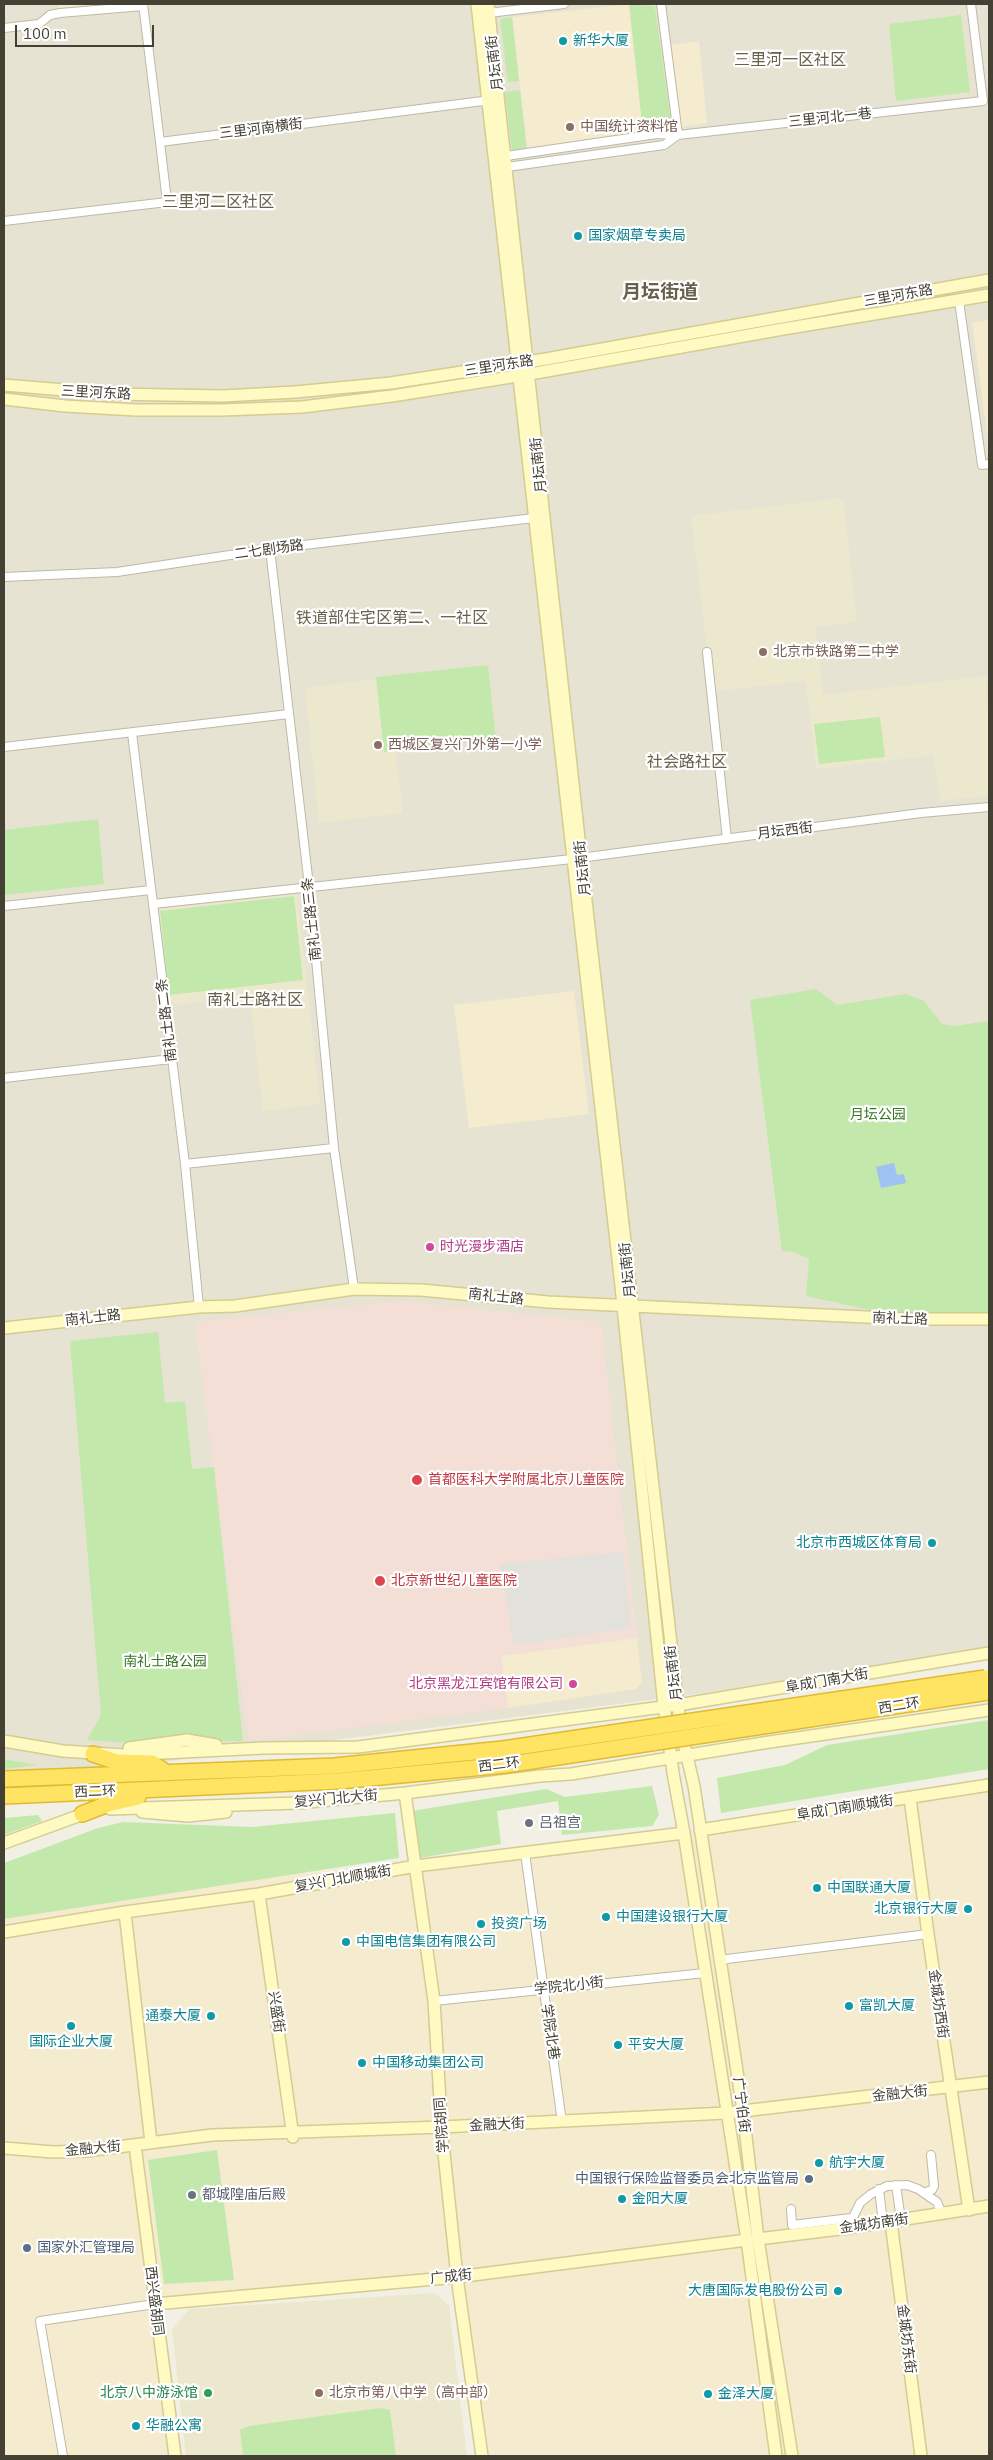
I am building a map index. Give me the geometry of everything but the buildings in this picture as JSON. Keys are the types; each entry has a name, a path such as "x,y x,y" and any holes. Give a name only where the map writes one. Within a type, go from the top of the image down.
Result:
{"highway":[{"name":"西二环","path":"4,1780 334,1766 503,1749 989,1678"},
{"name":"西二环","path":"4,1796 340,1782 505,1765 989,1692"},
{"path":"92,1754 117,1762 152,1763 167,1773"},
{"path":"82,1814 108,1804 172,1789"}],"main road":[{"name":"月坛南街","path":"477,4 506,162 523,362"},
{"name":"月坛南街","path":"489,8 494,99 627,1306 681,1731 686,1755"},
{"name":"三里河东路","path":"4,384 113,394 264,394 391,383 523,362 989,280"},
{"name":"三里河东路","path":"4,400 136,410 266,409 392,396 989,295"},
{"name":"月坛南街","path":"525,375 534,518 577,858"},
{"name":"南礼士路","path":"4,1328 198,1307 235,1306 354,1289 421,1290 548,1302 908,1320 989,1319"},
{"name":"月坛南街","path":"627,1306 668,1733"},
{"name":"阜成门南大街","path":"664,1706 756,1693 989,1652"},
{"path":"756,1693 763,1743"},
{"path":"4,1741 92,1754 187,1740 210,1745 246,1744 262,1748 358,1747 664,1706"},
{"path":"686,1755 989,1710"},
{"path":"668,1733 760,1718"},
{"name":"广宁伯街","path":"668,1733 727,2116 753,2240 792,2456"},
{"name":"广宁伯街","path":"686,1755 694,1786 743,2115 753,2240 776,2456"},
{"name":"复兴门北大街","path":"82,1814 124,1808 149,1814 188,1816 571,1774 671,1759 686,1755"},
{"name":"阜成门南顺城街","path":"700,1830 989,1785"},
{"name":"学院胡同","path":"405,1793 434,2001 442,2131 457,2277 482,2456"},
{"name":"金城坊西街","path":"910,1798 950,2092 969,2210"},
{"path":"4,1843 82,1814"},
{"name":"复兴门北顺城街","path":"4,1932 125,1912 259,1894 416,1866 684,1833"},
{"name":"兴盛街","path":"259,1894 293,2134"},
{"path":"125,1912 151,2143"},
{"name":"金融大街","path":"4,2148 62,2152 135,2149 151,2143 212,2135 442,2131 743,2115 950,2092 989,2082"},
{"name":"金融大街","path":"442,2131 562,2122 727,2116"},
{"path":"4,2156 58,2159 135,2149 293,2134"},
{"name":"西兴盛胡同","path":"135,2149 175,2456"},
{"name":"金城坊南街","path":"753,2240 849,2223 892,2222 989,2206"},
{"name":"金城坊东街","path":"892,2222 921,2456"},
{"name":"广成街","path":"155,2304 457,2277 753,2240"}],"street":[{"path":"489,8 564,4"},
{"path":"661,4 678,135"},
{"name":"三里河北一巷","path":"506,162 657,134 678,135 983,101 971,4"},
{"path":"4,28 39,24 50,15 60,13 143,5 167,202 4,222"},
{"name":"三里河南横街","path":"160,142 494,99"},
{"name":"三里河北一巷","path":"506,162 664,145 678,135"},
{"path":"959,301 982,465 989,464"},
{"name":"二七剧场路","path":"4,577 117,572 270,550 534,518"},
{"name":"南礼士路三条","path":"270,550 309,886 334,1148 354,1289"},
{"path":"707,652 727,838"},
{"path":"4,748 290,714"},
{"name":"南礼士路二条","path":"132,733 185,1164 198,1307"},
{"name":"月坛西街","path":"153,904 577,858 930,812 989,807"},
{"path":"4,906 151,890"},
{"path":"4,1078 171,1059"},
{"path":"185,1164 334,1148"},
{"name":"学院北巷","path":"525,1853 562,2122"},
{"path":"719,1960 928,1934"},
{"name":"学院北小街","path":"434,2001 544,1988 705,1973"},
{"path":"924,2192 932,2190 934,2186 931,2154"},
{"path":"892,2222 896,2185"},
{"path":"791,2208 792,2226 849,2223 860,2203 879,2189 896,2185 913,2187 924,2192 937,2202 942,2214"},
{"path":"879,2189 892,2222"},
{"path":"63,2456 40,2321 155,2304"}],"shaded area":[{"name":"月坛街道","path":"4,4 989,4 989,1657 4,1782"},
{"path":"59,4 104,4 60,8"},
{"path":"631,4 655,6 671,122 662,129 527,149 512,17"},
{"path":"699,41 707,123 682,127 679,126 671,45"},
{"path":"989,320 989,447 972,323"},
{"name":"北京市铁路第二中学","path":"843,498 857,622 815,627 823,695 987,676 989,795 940,801 934,755 816,769 806,681 712,691 691,516"},
{"name":"西城区复兴门外第一小学","path":"488,665 496,739 395,751 403,813 319,823 305,688"},
{"path":"297,894 320,1104 263,1111 250,998 172,1005 158,909"},
{"path":"574,991 589,1114 469,1128 454,1005"},
{"name":"首都医科大学附属北京儿童医院","path":"400,1301 601,1322 637,1638 501,1656 508,1708 248,1741 195,1322"},
{"path":"623,1552 631,1628 514,1645 500,1564"},
{"path":"637,1638 642,1683 636,1689 508,1708 501,1656"},
{"path":"989,1784 989,2456 479,2456 457,2277 155,2304 175,2456 4,2456 4,1905 684,1833"},
{"name":"北京市第八中学（高中部）","path":"435,2293 449,2306 467,2456 186,2456 172,2330 189,2309"}],"green space":[{"path":"629,4 655,6 671,122 662,129 643,132"},
{"path":"961,15 970,92 896,101 889,24"},
{"path":"512,17 519,81 508,82 500,19"},
{"path":"520,90 527,149 512,151 505,92"},
{"path":"488,665 496,739 384,752 376,677"},
{"path":"880,717 885,757 819,764 814,724"},
{"path":"98,819 104,884 4,895 4,830"},
{"path":"294,896 303,980 169,995 160,911"},
{"name":"月坛公园","path":"816,989 837,1005 906,994 924,1001 942,1024 954,1026 989,1021 989,1312 893,1315 806,1296 809,1259 794,1252 782,1251 750,1000"},
{"name":"南礼士路公园","path":"158,1332 165,1403 185,1401 192,1469 214,1467 243,1741 208,1741 193,1738 164,1737 148,1742 130,1743 87,1740 101,1715 70,1341"},
{"path":"989,1720 989,1769 721,1813 717,1778 785,1765 827,1745"},
{"path":"4,1759 37,1765 4,1769"},
{"path":"652,1786 659,1815 652,1826 562,1835 558,1801 497,1811 501,1844 420,1858 412,1811 546,1789 565,1797"},
{"path":"395,1813 399,1858 4,1919 4,1863 98,1828 123,1822 252,1827"},
{"path":"38,1815 42,1821 4,1835 4,1818"},
{"path":"217,2150 234,2280 164,2284 148,2160"},
{"path":"380,2408 390,2410 396,2456 243,2456 240,2430 249,2426"}],"water":[{"path":"894,1163 897,1175 904,1174 906,1183 881,1188 876,1167"}],"place":[{"name":"新华大厦","path":"563,41"},
{"name":"中国统计资料馆","path":"570,127"},
{"name":"国家烟草专卖局","path":"578,236"},
{"name":"北京市铁路第二中学","path":"763,652"},
{"name":"西城区复兴门外第一小学","path":"378,745"},
{"name":"时光漫步酒店","path":"430,1247"},
{"name":"首都医科大学附属北京儿童医院","path":"417,1480"},
{"name":"北京市西城区体育局","path":"932,1543"},
{"name":"北京新世纪儿童医院","path":"380,1581"},
{"name":"北京黑龙江宾馆有限公司","path":"573,1684"},
{"name":"吕祖宫","path":"529,1823"},
{"name":"中国联通大厦","path":"817,1888"},
{"name":"北京银行大厦","path":"968,1909"},
{"name":"中国建设银行大厦","path":"606,1917"},
{"name":"投资广场","path":"481,1924"},
{"name":"中国电信集团有限公司","path":"346,1942"},
{"name":"富凯大厦","path":"849,2006"},
{"name":"通泰大厦","path":"211,2016"},
{"name":"国际企业大厦","path":"71,2026"},
{"name":"平安大厦","path":"618,2045"},
{"name":"中国移动集团公司","path":"362,2063"},
{"name":"航宇大厦","path":"819,2163"},
{"name":"中国银行保险监督委员会北京监管局","path":"809,2179"},
{"name":"都城隍庙后殿","path":"192,2195"},
{"name":"金阳大厦","path":"622,2199"},
{"name":"国家外汇管理局","path":"27,2248"},
{"name":"大唐国际发电股份公司","path":"838,2291"},
{"name":"北京八中游泳馆","path":"208,2393"},
{"name":"北京市第八中学（高中部）","path":"319,2393"},
{"name":"金泽大厦","path":"708,2394"},
{"name":"华融公寓","path":"136,2426"}],"district":[{"name":"三里河一区社区","path":"790,60"},
{"name":"三里河二区社区","path":"218,202"},
{"name":"月坛街道","path":"660,293"},
{"name":"铁道部住宅区第二、一社区","path":"392,618"},
{"name":"社会路社区","path":"687,762"},
{"name":"南礼士路社区","path":"255,1000"}]}
